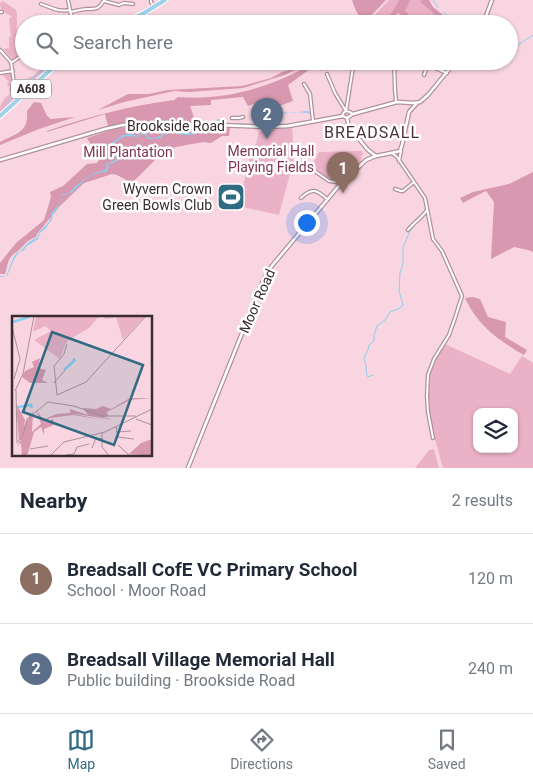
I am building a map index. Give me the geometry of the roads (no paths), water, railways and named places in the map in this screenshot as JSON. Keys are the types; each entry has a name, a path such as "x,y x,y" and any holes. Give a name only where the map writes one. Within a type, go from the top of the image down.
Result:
{"main road":[{"path":"139,15 165,0"},
{"name":"A608","path":"0,116 50,70"}],"street":[{"path":"68,0 71,15"},
{"path":"41,4 62,11 96,9 104,0 119,5 124,3 132,4"},
{"path":"151,0 154,7"},
{"path":"487,15 492,0"},
{"path":"0,50 11,63 16,86 24,95"},
{"path":"11,63 15,60"},
{"path":"342,116 346,111 353,70"},
{"path":"394,70 397,102"},
{"path":"424,75 426,70"},
{"path":"439,70 447,74"},
{"path":"409,112 417,103 425,98 450,70"},
{"path":"0,73 13,71"},
{"path":"328,74 335,93 346,111 353,114"},
{"path":"304,84 310,96 313,121"},
{"path":"376,156 368,150 349,127 348,118 353,114 397,102 417,103"},
{"path":"399,161 409,112 407,103"},
{"name":"Brookside Road","path":"0,160 119,126 166,123 218,125 237,123 257,128 279,127 342,116 348,118"},
{"name":"Brookside Road","path":"237,123 243,117"},
{"name":"Brookside Road","path":"232,118 237,123"},
{"name":"Moor Road","path":"188,468 266,274 327,199 366,160 398,152 401,149"},
{"path":"366,160 368,150"},
{"path":"392,153 425,198 433,239 442,251 462,296 449,335 434,359 428,375 428,412 433,438"},
{"path":"303,163 329,181 342,183"},
{"path":"395,189 403,191 414,182"},
{"path":"300,192 302,197 310,191 316,191 327,199"},
{"path":"408,230 414,221 428,209"},
{"path":"422,216 430,217"}],"water":[{"path":"279,112 292,113 268,117 255,125 236,124 222,122 219,120 214,129 211,130 218,119 230,123 256,124 272,114"},
{"path":"201,129 211,130 190,135 170,133 160,138 151,139 147,138 144,133 137,137 126,136 121,138 112,145 119,151 118,160 108,164 109,167 106,172 90,176 71,193 62,195 58,208 53,214 52,219 40,233 38,239 23,251 20,251 7,276 0,277 6,276 16,254 29,242 37,238 40,231 50,221 51,213 58,206 62,194 69,193 85,178 94,173 105,170 106,164 116,160 117,151 111,147 111,144 122,135 131,134 137,136 144,131 148,137 155,138 170,131 191,133"}],"waterway":[{"path":"433,0 438,8"},
{"path":"443,12 447,15"},
{"path":"518,45 533,35"},
{"path":"22,86 44,70"},
{"path":"5,105 14,94"},
{"path":"373,375 368,377 364,358 369,345 374,341 377,326 385,320 390,312 403,305 399,291 400,272 403,264 403,247 410,231 415,225"}],"place":[{"name":"Breadsall Village Memorial Hall","path":"267,139"},
{"name":"Breadsall CofE VC Primary School","path":"343,193"},
{"name":"Wyvern Crown Green Bowls Club","path":"231,197"}],"district":[{"name":"BREADSALL","path":"372,132"}],"park label":[{"name":"Mill Plantation","path":"128,152"},
{"name":"Memorial Hall Playing Fields","path":"271,160"}]}
